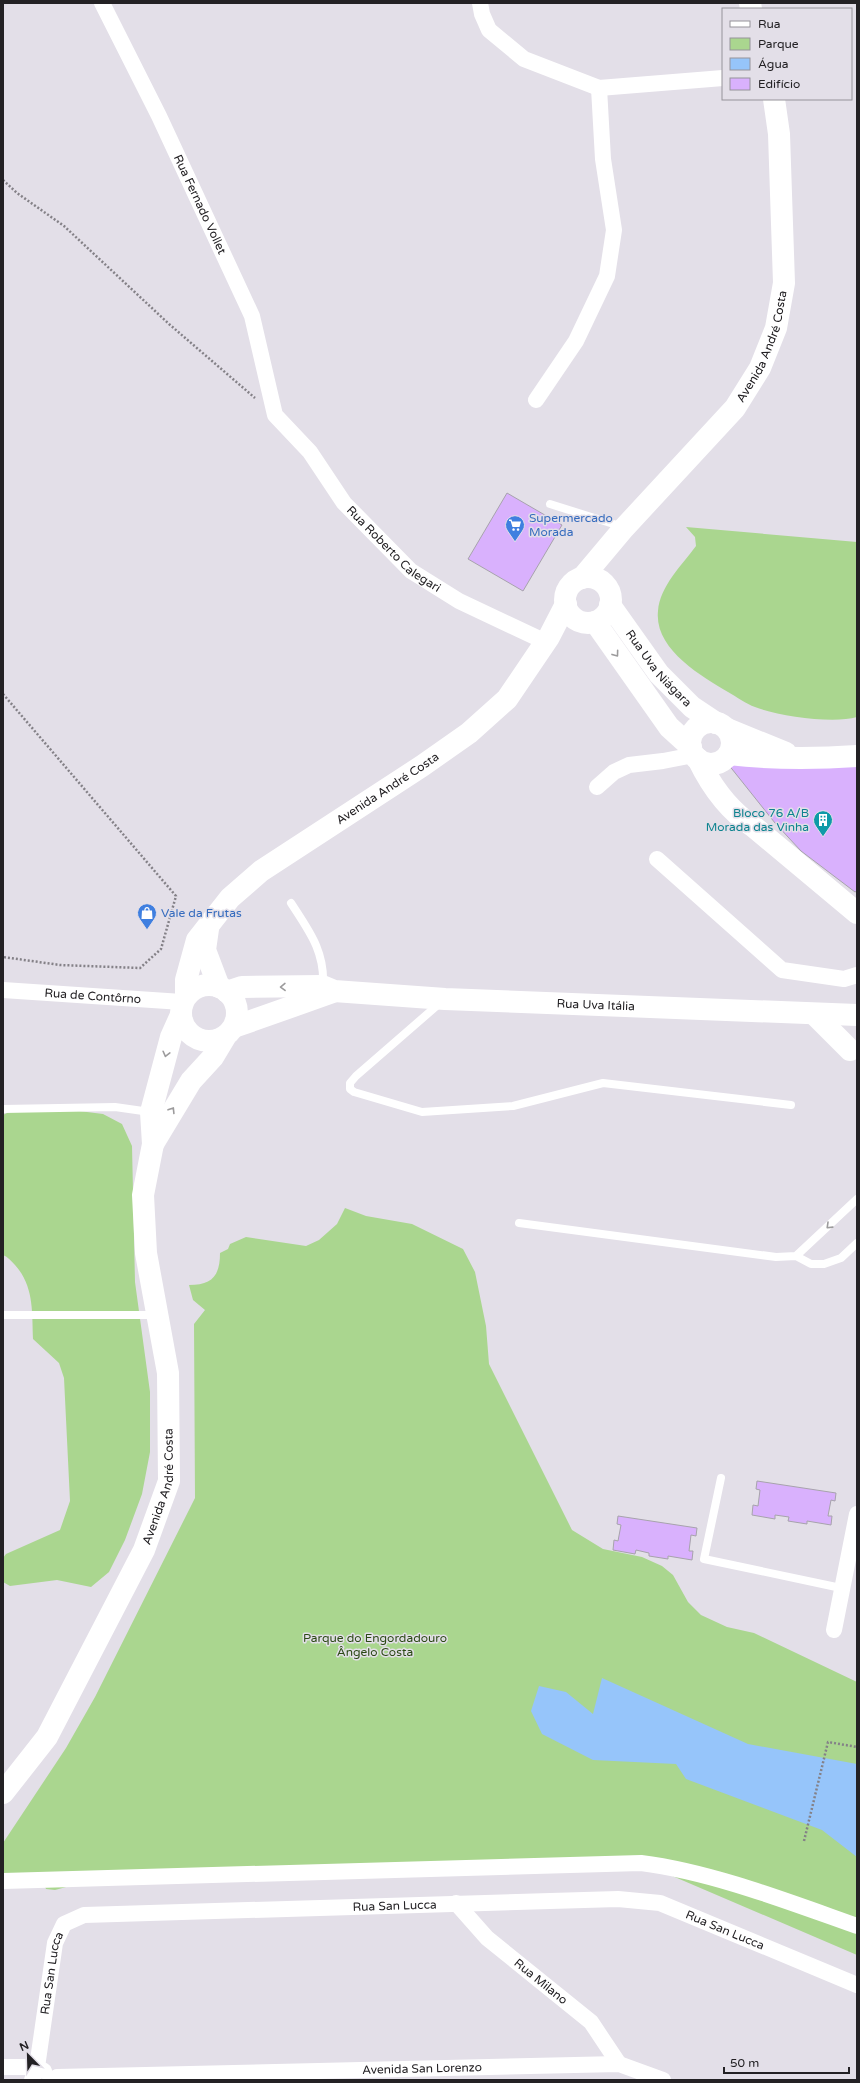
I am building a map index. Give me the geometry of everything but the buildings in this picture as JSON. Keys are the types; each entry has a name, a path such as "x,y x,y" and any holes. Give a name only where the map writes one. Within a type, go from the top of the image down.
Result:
{"main road":[{"name":"Avenida André Costa","path":"582,578 617,536 735,408 760,368 776,328 784,283 779,134 774,100"},
{"path":"610,602 609,591 601,582 590,577 582,578 571,585 567,591 566,604 568,611 587,621 607,612 610,602 617,536"},
{"name":"Rua Uva Niágara","path":"610,602 658,674 692,707 722,726 797,757"},
{"name":"Avenida André Costa","path":"3,1793 47,1737 144,1550 168,1480 168,1373 146,1253 143,1195 153,1144 151,1112 171,1037 183,1005 186,980 197,940 230,898 261,871 422,766 469,733 507,699 547,639 566,604"},
{"name":"Avenida André Costa","path":"547,639 587,621"},
{"name":"Rua Uva Niágara","path":"587,621 669,727 706,755 822,758 857,756"},
{"path":"706,755 732,741 722,726 710,722 697,728 693,733 706,755 710,782 740,818 754,827 857,913"},
{"path":"209,924 205,950 223,989 233,999 237,1008 237,1018 230,1032 212,1042 197,1040 185,1031 183,1005 196,988 207,985 223,989"},
{"name":"Rua Uva Itália","path":"223,989 242,987 445,999 857,1016"},
{"name":"Rua Uva Itália","path":"230,1032 326,991"},
{"path":"814,1014 854,1054"},
{"path":"854,1054 857,1016"},
{"name":"Avenida André Costa","path":"153,1144 191,1081 213,1057 230,1032"}],"street":[{"name":"Rua Fernado Vollet","path":"102,3 159,116 252,316 275,415"},
{"path":"480,3 482,14 489,30 524,59 599,88 722,78"},
{"path":"536,400 576,341 607,276 614,230 603,159 599,88"},
{"name":"Rua Roberto Calegari","path":"275,415 310,452 344,503 411,571 459,601 547,639"},
{"path":"597,787 614,772 629,765 706,755"},
{"path":"657,859 782,970 844,979 857,975"},
{"name":"Rua de Contôrno","path":"3,990 183,1005"},
{"path":"834,1630 841,1588 857,1514"},
{"path":"3,1881 641,1863 675,1867 788,1902 857,1926"},
{"name":"Rua San Lucca","path":"34,2074 55,1943 64,1924 84,1915 618,1899 660,1903 857,1985"},
{"name":"Rua Milano","path":"456,1903 487,1938 591,2022 619,2064"},
{"name":"Avenida San Lorenzo","path":"3,2067 55,2079 492,2074 619,2064 658,2079"}],"lane":[{"path":"550,504 617,536"},
{"path":"290,903 317,944 324,969 326,991"},
{"path":"445,999 356,1076 350,1083 350,1089 354,1092 422,1112 513,1106 603,1083 791,1106"},
{"path":"3,1109 115,1107 151,1112"},
{"path":"796,1256 857,1199"},
{"path":"519,1223 776,1257 796,1256 811,1264 824,1264 841,1258 857,1243"},
{"path":"3,1315 157,1315"},
{"path":"722,1478 704,1559 841,1588"}],"path":[{"path":"3,180 17,193 64,226 169,324 275,415"},
{"path":"3,694 176,896 161,949 140,968 60,965 3,957"},
{"path":"804,1841 828,1742 857,1747"}],"green space":[{"path":"686,527 857,542 857,717 834,720 806,718 777,713 755,707 705,678 681,660 671,649 663,637 659,625 658,611 667,584 696,546 695,537"},
{"path":"71,1110 103,1114 122,1124 132,1146 135,1282 150,1392 150,1452 142,1494 125,1540 109,1572 91,1587 57,1580 10,1586 3,1582 3,1558 6,1554 60,1530 70,1501 64,1378 59,1363 33,1339 31,1300 26,1282 15,1265 3,1255 3,1115 11,1111"},
{"name":"Parque do Engordadouro Ângelo Costa","path":"345,1208 366,1216 412,1224 463,1249 475,1272 486,1326 489,1364 572,1530 603,1549 642,1557 662,1566 673,1575 688,1602 701,1615 727,1627 754,1633 857,1682 857,1955 649,1866 92,1880 55,1890 46,1889 43,1882 3,1883 3,1843 66,1748 95,1697 195,1498 194,1324 205,1310 193,1300 189,1285 204,1283 213,1278 220,1261 220,1253 228,1249 230,1244 246,1237 306,1246 319,1240 337,1224"}],"water":[{"path":"602,1678 748,1744 857,1764 857,1857 822,1830 686,1779 676,1764 593,1760 542,1734 531,1711 539,1686 566,1692 593,1714"}],"place":[{"name":"Supermercado Morada","path":"515,542"},
{"name":"Bloco 76 A/B Morada das Vinha","path":"823,837"},
{"name":"Vale da Frutas","path":"147,930"}]}
